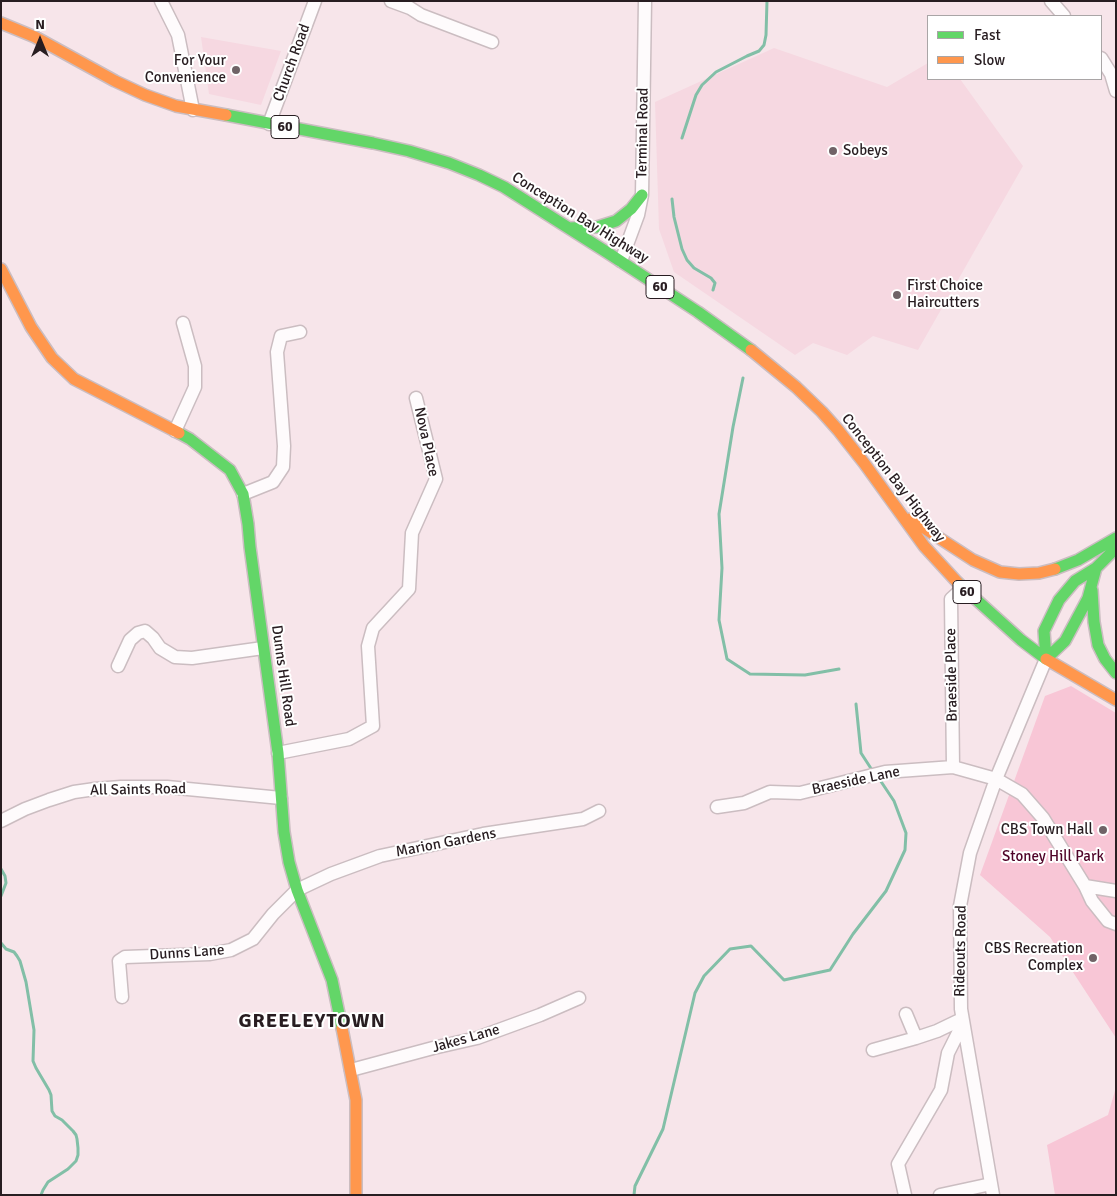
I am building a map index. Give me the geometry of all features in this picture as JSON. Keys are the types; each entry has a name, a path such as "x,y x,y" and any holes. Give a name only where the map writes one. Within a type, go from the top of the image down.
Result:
{"main road":[{"name":"Conception Bay Highway","path":"1,23 35,37 115,81 145,95 176,106 409,151 449,163 504,187 698,312 742,343 796,387 838,430 924,546 963,588 1021,640 1046,659 1116,700"},
{"path":"569,228 598,227 616,222 631,209 642,195"},
{"name":"Dunns Hill Road","path":"1,269 31,327 52,358 74,379 190,439 230,470 243,494 278,753 281,798 289,862 297,890 332,980 356,1100 356,1195"},
{"path":"901,514 973,560 1000,572 1020,574 1057,568 1078,560 1116,538"},
{"path":"1046,659 1044,631 1060,600 1075,581 1096,568 1116,548"},
{"path":"1046,659 1065,641 1088,598 1096,568"},
{"path":"1092,585 1094,622 1098,645 1105,660 1116,673"}],"street":[{"path":"160,1 178,35 193,110"},
{"name":"Church Road","path":"270,124 315,1"},
{"path":"391,1 410,8 421,15 492,42"},
{"name":"Terminal Road","path":"621,262 636,221 642,195 645,1"},
{"path":"1051,1 1063,15"},
{"path":"1102,60 1111,74 1116,91"},
{"path":"175,431 195,387 195,366 184,323"},
{"path":"243,494 273,482 283,468 284,446 277,352 281,336 300,332"},
{"name":"Nova Place","path":"278,753 349,739 373,726 368,646 373,628 409,589 412,533 436,479 416,398"},
{"name":"Braeside Place","path":"953,767 951,599 963,588"},
{"path":"118,666 130,640 138,633 145,631 160,648 175,657 192,658 263,648"},
{"name":"Rideouts Road","path":"992,1190 961,1009 960,906 970,853 996,779 1046,659"},
{"name":"Braeside Lane","path":"717,807 744,803 770,792 800,793 885,772 953,767 996,779 1022,794 1043,818 1085,886 1092,901 1108,920 1116,924"},
{"name":"All Saints Road","path":"1,821 25,809 74,792 121,787 167,787 281,798"},
{"name":"Marion Gardens","path":"297,890 330,874 380,856 483,834 583,819 598,811"},
{"path":"1085,886 1116,891"},
{"name":"Dunns Lane","path":"122,997 119,961 125,957 210,954 231,950 252,939 272,914 297,890"},
{"name":"Jakes Lane","path":"351,1070 477,1038 540,1015 579,998"},
{"path":"906,1014 916,1038"},
{"path":"873,1050 916,1038 963,1021"},
{"path":"905,1195 898,1164 941,1090 948,1052 963,1021"},
{"path":"940,1195 992,1190"}],"shaded area":[{"path":"201,37 281,51 261,105 209,94"},
{"path":"774,48 887,87 927,64 927,80 961,80 1023,166 918,350 873,336 847,355 813,343 795,355 674,272 659,229 655,102"}],"green space":[{"name":"Stoney Hill Park","path":"1071,686 1116,713 1116,1038 1050,937 980,875 1045,696"},
{"path":"1116,1087 1116,1195 1055,1195 1047,1145 1108,1115"}],"waterway":[{"path":"682,138 696,95 702,85 716,72 759,51 764,45 767,1"},
{"path":"672,199 674,217 682,249 687,260 694,268 711,278 715,283 713,290"},
{"path":"743,378 719,514 722,568 719,620 727,659 750,674 805,675 839,669"},
{"path":"856,704 861,753 872,770"},
{"path":"634,1195 635,1186 663,1129 695,993 704,976 730,949 751,946 784,980 830,970 853,934 886,891 905,850 906,833 894,801 880,780"},
{"path":"1,869 6,883 1,896"},
{"path":"1,943 6,949 14,952 20,961 26,982 34,1030 33,1061 51,1095 52,1111 55,1116 73,1131 77,1139 78,1155 76,1161 68,1169 48,1182 41,1195"}],"traffic: fast":[{"path":"226,115 409,151 449,163 479,175 504,187 608,253 698,312 751,350"},
{"path":"569,228 597,227 616,221 631,209 642,195"},
{"path":"179,433 190,439 230,470 243,494 278,753 284,832 289,862 297,890 332,980 342,1028"},
{"path":"1055,569 1078,560 1116,538"},
{"path":"1046,659 1044,631 1059,600 1075,581 1096,568 1116,548"},
{"path":"1046,659 1065,641 1088,598 1096,568"},
{"path":"958,583 1021,640 1046,659"},
{"path":"1092,590 1098,645 1105,659 1116,673"}],"traffic: slow":[{"path":"1,23 35,37 115,81 145,95 176,106 226,115"},
{"path":"1,269 31,327 52,358 74,379 179,433"},
{"path":"751,350 796,387 838,430 924,546 958,583"},
{"path":"910,519 973,560 1000,572 1019,574 1039,573 1055,569"},
{"path":"1046,659 1116,700"},
{"path":"342,1028 356,1100 356,1195"}],"place":[{"name":"For Your Convenience","path":"236,70"},
{"name":"Sobeys","path":"833,151"},
{"name":"First Choice Haircutters","path":"897,295"},
{"name":"CBS Town Hall","path":"1103,830"},
{"name":"CBS Recreation Complex","path":"1093,958"}],"district":[{"name":"GREELEYTOWN","path":"312,1022"}]}
